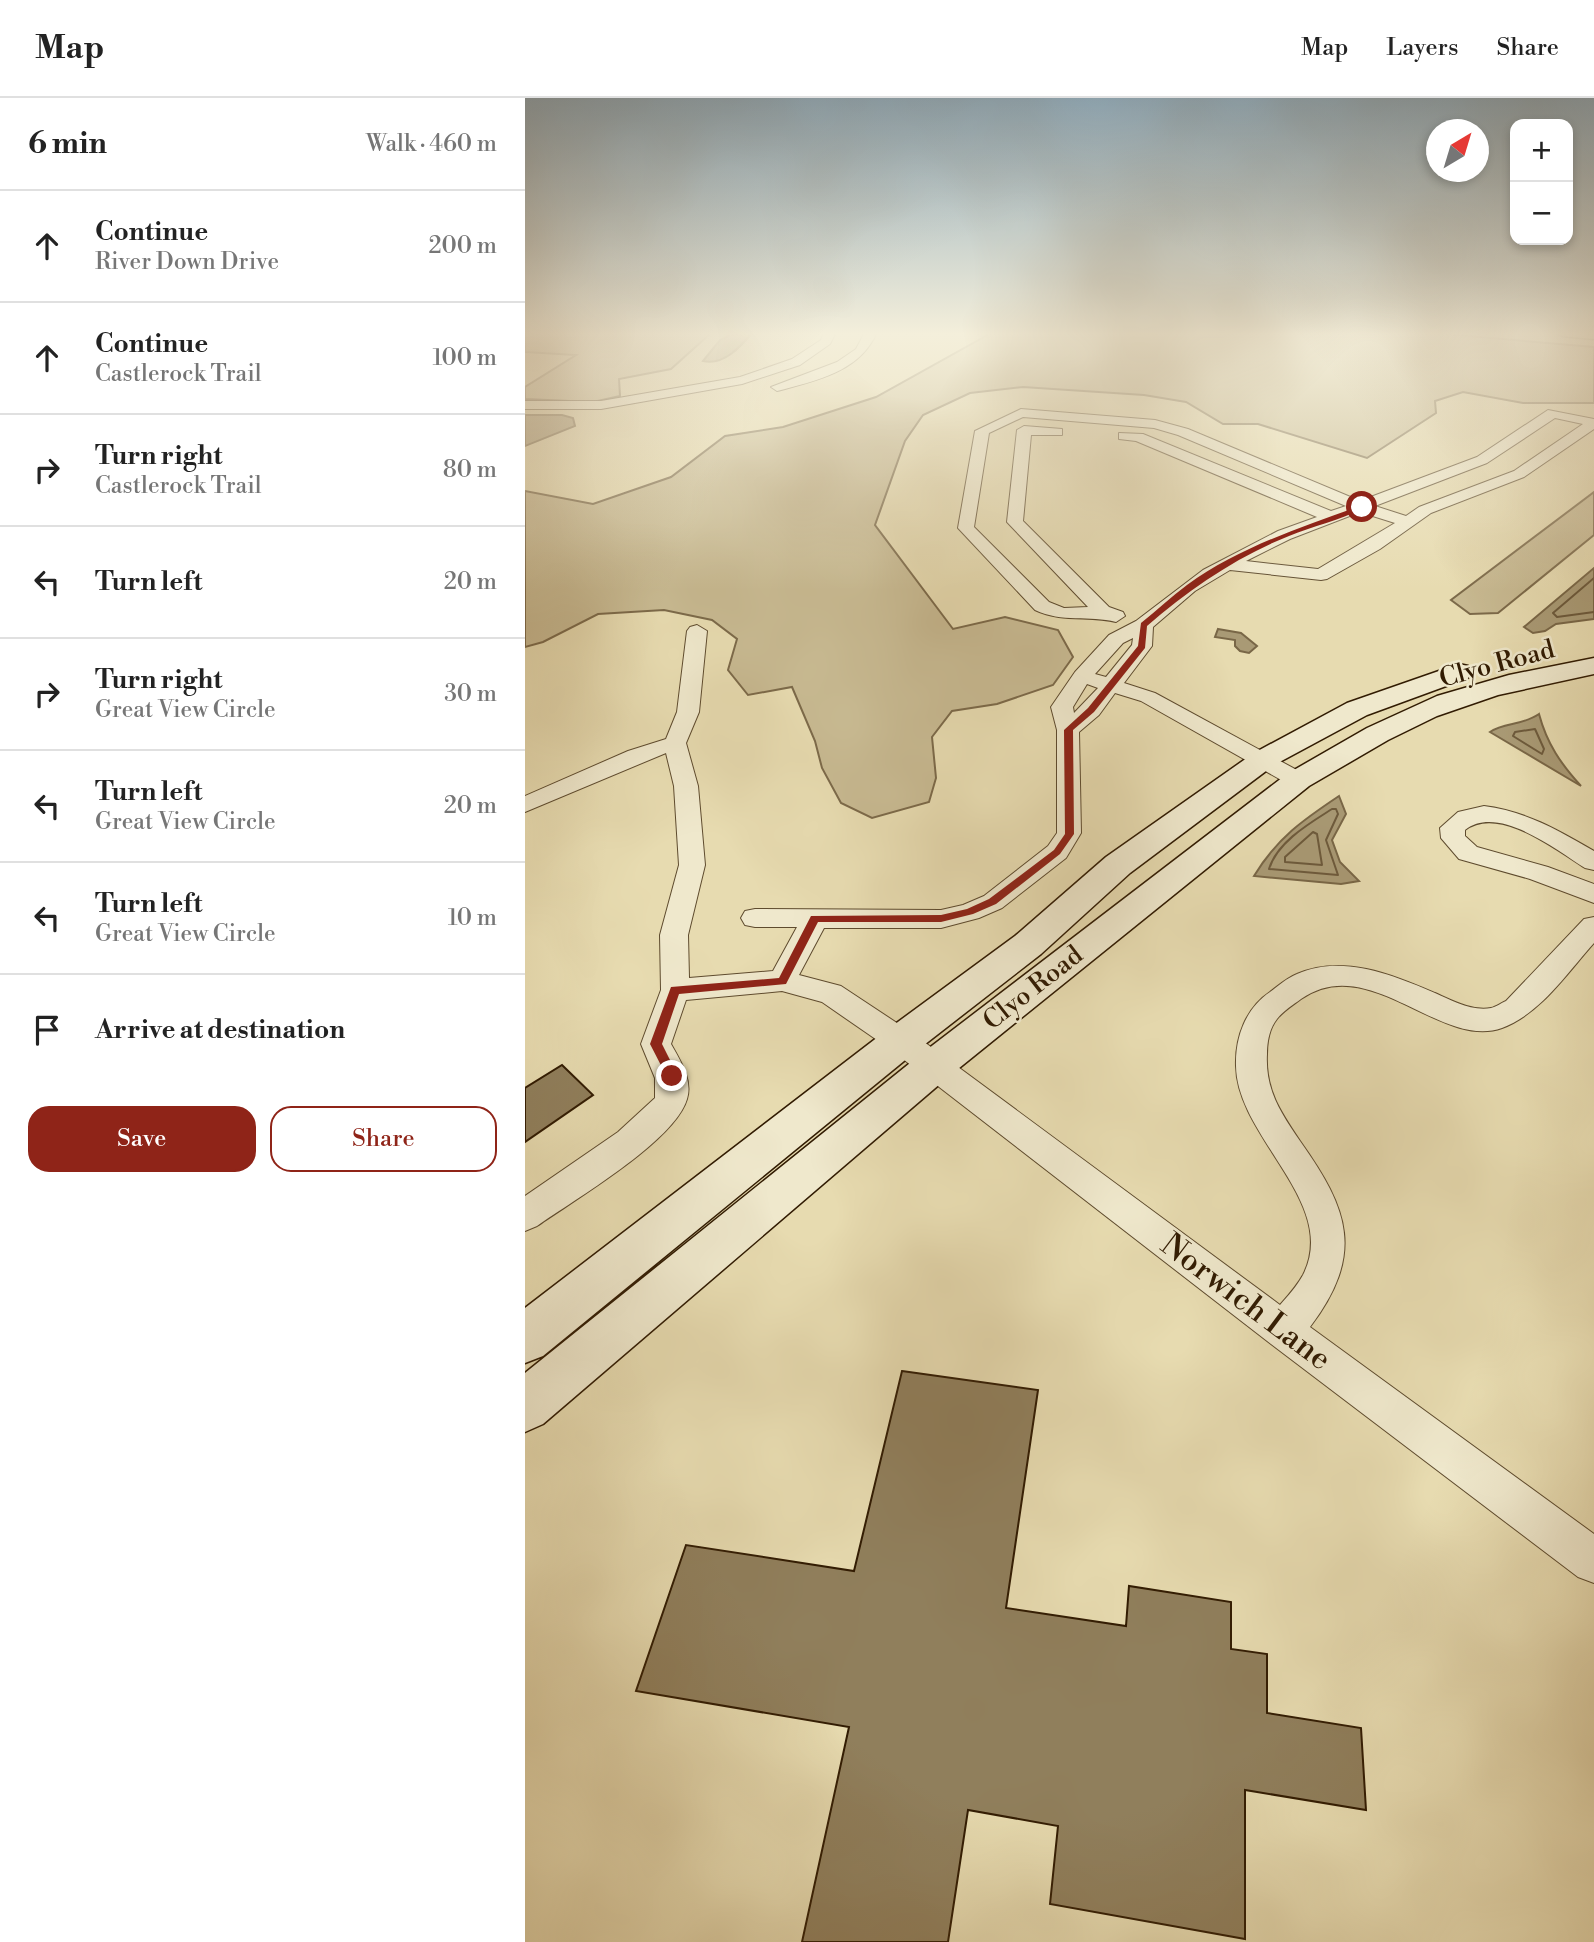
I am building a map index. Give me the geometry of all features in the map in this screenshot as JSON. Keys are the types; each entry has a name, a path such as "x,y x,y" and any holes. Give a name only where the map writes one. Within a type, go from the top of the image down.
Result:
{"street":[{"path":"1012,418 982,431 966,528 1042,606 1068,616 1102,611"},
{"path":"1075,418 1155,424 1184,432 1362,507 1408,522"},
{"path":"755,918 941,919 993,902 1057,852 1069,834 1068,730 1062,707 1082,676 1116,639 1143,625 1189,587 1284,535 1482,460 1545,418"},
{"path":"1574,418 1594,423"},
{"path":"1230,565 1321,575 1425,510 1519,474 1594,423"},
{"path":"1143,625 1102,611 1015,522 1024,430 1138,437 1333,518"},
{"path":"1068,730 1091,710 1142,646 1143,625"},
{"path":"525,1214 653,1125 671,1102 672,1076 656,1044 675,990 674,935 692,865 686,786 675,743 688,712 697,631"},
{"name":"Clyo Road","path":"525,1339 901,1041 1028,945 1118,866 1264,759 1357,709 1404,690 1514,654 1594,641"},
{"name":"Clyo Road","path":"525,1406 934,1066 1298,780 1359,744 1428,710 1522,679 1594,666"},
{"path":"1082,676 1147,696 1298,780"},
{"path":"525,805 636,756 675,743"},
{"path":"1594,862 1507,816 1479,813 1467,815 1452,828 1453,838 1468,853 1539,873 1594,894"},
{"path":"782,981 815,919"},
{"path":"1284,1331 1319,1281 1328,1259 1329,1234 1324,1209 1267,1121 1256,1096 1251,1072 1251,1048 1258,1025 1268,1008 1283,994 1301,983 1314,978 1341,975 1370,978 1463,1017 1479,1021 1494,1020 1508,1016 1516,1009 1594,926"},
{"name":"Norwich Lane","path":"675,990 782,981 831,994 901,1041 1594,1561"}],"shaded area":[{"path":"811,418 921,418 905,441 875,525 953,629 1005,617 1058,630 1073,657 1053,685 997,704 952,711 932,737 936,778 929,802 872,818 841,803 822,768 815,741 792,687 748,695 728,670 737,639 712,620 664,610 598,614 543,642 525,647 525,491 593,504 671,477 725,436 783,427"},
{"path":"1213,418 1428,418 1367,458 1258,424 1223,424"},
{"path":"1594,492 1594,535 1498,613 1470,614 1451,600"}],"water":[{"path":"525,418 573,418 575,426 525,446"},
{"path":"1594,568 1594,619 1556,624 1545,631 1533,633 1524,627"},
{"path":"1218,629 1241,633 1257,646 1249,653 1240,651 1235,646 1235,640 1215,637"},
{"path":"1539,714 1555,753 1581,786 1490,732"},
{"path":"1339,796 1346,814 1332,840 1340,862 1359,881 1341,884 1254,876 1272,851 1292,831"}],"building":[{"path":"562,1065 593,1095 525,1142 525,1088"},
{"path":"902,1371 1038,1390 1006,1608 1126,1626 1129,1586 1231,1602 1231,1649 1267,1654 1267,1713 1361,1728 1366,1810 1245,1790 1245,1939 1050,1904 1058,1826 968,1810 948,1942 802,1942 849,1727 636,1691 686,1545 854,1571"}],"route":[{"path":"672,1076 656,1044 675,990 782,981 815,919 941,919 969,912 993,902 1057,852 1069,834 1068,730 1091,710 1142,646 1143,625 1209,574 1284,535 1362,507"}]}
